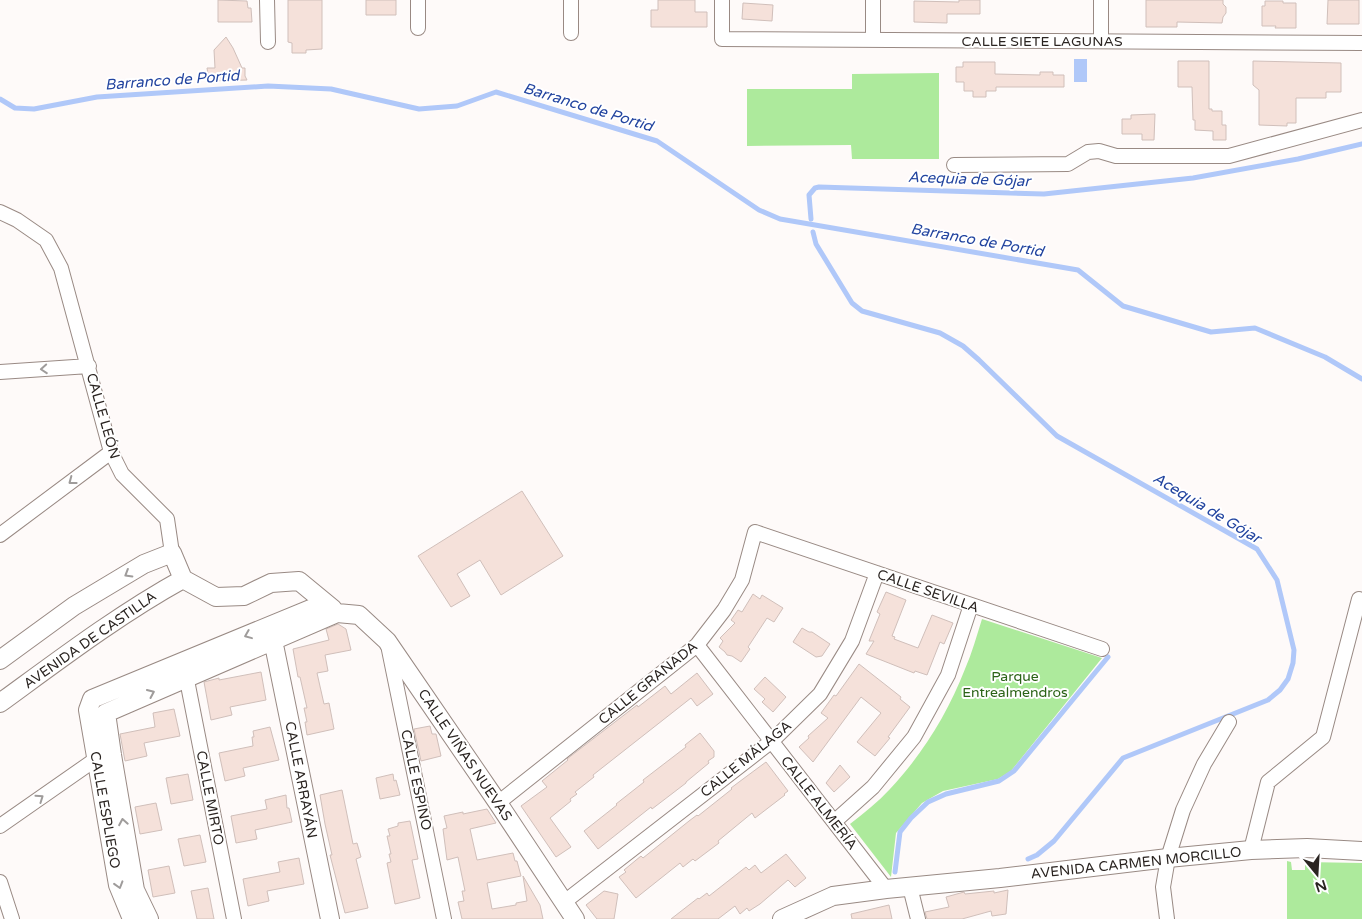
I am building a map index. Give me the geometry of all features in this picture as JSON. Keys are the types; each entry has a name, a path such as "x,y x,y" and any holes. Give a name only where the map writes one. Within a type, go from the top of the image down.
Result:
{"street":[{"path":"267,0 268,42"},
{"path":"418,0 418,28"},
{"path":"571,0 571,33"},
{"name":"CALLE SIETE LAGUNAS","path":"722,0 722,40 1362,43"},
{"path":"872,40 873,0"},
{"path":"1101,0 1101,41"},
{"path":"954,165 1068,164 1088,152 1099,151 1116,156 1229,156 1362,120"},
{"name":"CALLE LEÓN","path":"0,212 18,220 46,240 61,268 111,452 122,474 167,519 172,553 183,579"},
{"path":"0,372 89,366"},
{"path":"0,535 111,452"},
{"name":"CALLE SEVILLA","path":"755,532 1102,649"},
{"name":"CALLE GRANADA","path":"498,803 697,645 724,610 742,580 755,532"},
{"path":"0,660 74,606 144,564 172,553"},
{"name":"CALLE MÁLAGA","path":"563,903 772,741 820,694 852,641 877,573"},
{"path":"183,579 216,597 244,596 271,583 299,581 331,608 185,670"},
{"name":"AVENIDA DE CASTILLA","path":"0,703 92,636 158,592 183,579"},
{"path":"1251,850 1268,782 1323,737 1359,599"},
{"path":"834,822 873,788 914,737 948,675 971,605"},
{"name":"CALLE VIÑAS NUEVAS","path":"331,608 359,615 387,641 575,919"},
{"name":"CALLE ARRAYÁN","path":"272,633 330,919"},
{"name":"CALLE ESPINO","path":"387,641 444,919"},
{"name":"CALLE ALMERÍA","path":"697,645 886,890"},
{"name":"CALLE ESPLIEGO","path":"149,919 135,890 104,757 88,710 92,700 185,670"},
{"name":"CALLE ESPLIEGO","path":"132,919 118,884 104,757 106,713 185,670"},
{"name":"CALLE MIRTO","path":"185,670 234,919"},
{"path":"1167,919 1164,887 1168,858 1184,810 1204,764 1229,722"},
{"path":"0,826 104,757"},
{"name":"AVENIDA CARMEN MORCILLO","path":"782,919 833,896 1251,850 1307,848 1362,851"},
{"path":"0,882 12,919"},
{"path":"910,887 918,919"}],"green space":[{"path":"939,73 939,159 852,159 851,145 747,146 747,89 852,89 852,74"},
{"name":"Parque Entrealmendros","path":"982,619 1102,658 1011,771 998,779 943,791 922,803 896,833 891,877 850,824 876,803 902,776 933,733 951,702 970,657"},
{"path":"1287,861 1291,862 1292,870 1305,870 1305,862 1362,863 1362,919 1287,919"}],"water":[{"path":"1074,59 1087,59 1087,82 1074,82"}],"building":[{"path":"218,0 247,1 248,8 251,8 252,22 218,22"},
{"path":"288,0 322,0 322,49 306,50 306,53 292,53 292,43 288,42"},
{"path":"366,0 396,0 396,15 366,15"},
{"path":"658,0 695,0 695,12 707,12 707,27 651,27 651,10 658,10"},
{"path":"959,0 980,0 980,14 947,14 947,23 914,22 914,1 959,2"},
{"path":"1146,0 1223,0 1226,13 1222,23 1177,22 1177,27 1146,27"},
{"path":"1328,0 1359,0 1359,24 1327,24"},
{"path":"1265,1 1296,3 1296,28 1262,26 1262,6 1265,6"},
{"path":"743,3 773,5 772,21 742,19"},
{"path":"226,37 242,68 245,68 247,80 209,81 207,68 215,68 214,50"},
{"path":"1178,61 1209,61 1209,109 1212,109 1212,111 1222,111 1222,125 1226,125 1226,140 1213,140 1213,131 1195,130 1192,87 1178,87"},
{"path":"1253,61 1341,63 1341,92 1326,92 1326,98 1296,98 1296,123 1287,123 1287,126 1259,125 1259,90 1253,85"},
{"path":"963,62 995,62 995,74 1040,75 1040,72 1053,72 1053,75 1064,75 1064,87 996,87 996,91 986,91 986,97 973,97 973,91 964,91 964,82 956,82 956,67 963,67"},
{"path":"1155,114 1154,140 1142,140 1142,134 1122,134 1122,119 1131,119 1131,115"},
{"path":"522,491 563,556 501,595 480,560 457,574 470,596 451,607 418,556"},
{"path":"886,592 906,600 892,636 895,637 894,639 918,648 932,615 953,623 944,644 940,642 927,675 915,671 914,673 866,654 874,641 869,641 880,614 877,612"},
{"path":"753,594 760,599 762,595 783,608 774,622 767,618 748,647 750,649 741,662 727,655 719,647 723,641 720,638 735,623 731,620 738,610 742,612"},
{"path":"338,624 346,629 351,650 325,655 328,671 317,673 324,704 329,703 334,729 307,735 304,708 307,708 300,677 298,677 293,649 329,640 326,629"},
{"path":"802,628 830,644 822,656 816,657 793,642"},
{"path":"859,664 901,697 900,699 910,707 888,737 890,738 875,756 857,742 881,713 861,697 813,762 799,747 828,718 821,713"},
{"path":"261,672 266,700 230,707 232,715 211,720 204,682"},
{"path":"697,673 713,694 697,706 691,698 593,775 594,777 575,792 577,794 570,799 571,801 550,818 571,847 556,857 521,806 547,787 542,781 567,759 637,705 638,707 665,686 671,694"},
{"path":"765,677 786,697 773,712 762,702 765,699 754,689"},
{"path":"174,709 180,736 144,743 147,756 125,761 120,734 155,727 153,713"},
{"path":"430,726 432,734 436,734 441,756 421,761 414,729"},
{"path":"270,727 279,760 243,768 245,776 225,781 219,753 253,746 253,731"},
{"path":"700,733 714,751 714,757 708,761 709,763 686,783 652,809 651,807 598,849 584,831 644,782 643,780 686,747 685,745"},
{"path":"766,762 788,791 785,795 755,818 752,813 718,841 719,843 695,861 693,859 683,867 680,863 636,898 619,877 626,872 624,870 641,856 643,858"},
{"path":"840,765 850,777 834,792 826,783"},
{"path":"188,774 193,800 171,804 166,778"},
{"path":"393,774 400,795 380,799 376,778"},
{"path":"342,790 353,844 357,843 361,857 356,859 368,908 345,913 330,855 332,855 320,795"},
{"path":"286,795 287,808 289,808 292,822 255,830 257,839 236,843 231,816 267,809 265,800"},
{"path":"156,803 162,830 140,834 135,807"},
{"path":"487,809 496,823 470,829 477,860 513,853 521,876 487,883 492,909 527,901 523,876 540,905 543,919 462,919 458,902 464,901 462,891 465,891 458,857 447,860 443,829 447,828 444,816"},
{"path":"410,821 418,859 412,860 420,898 395,904 387,863 391,862 387,836 390,836 388,829 398,826 398,823"},
{"path":"200,835 206,862 184,866 178,839"},
{"path":"786,854 806,878 795,887 788,880 760,904 749,911 747,908 740,914 735,906 718,919 671,919 698,898 707,893 709,896 746,867 749,870 755,865 761,873"},
{"path":"299,858 304,884 267,891 269,901 248,906 243,879 280,872 278,862"},
{"path":"169,866 175,893 153,897 148,870"},
{"path":"208,888 214,919 197,919 191,891"},
{"path":"1008,890 1006,914 992,916 991,911 962,919 927,919 925,912 949,907 946,897 964,892 965,894 994,891 994,893"},
{"path":"604,891 618,894 614,919 597,919 586,905"},
{"path":"889,905 892,919 852,919 851,914"}],"waterway":[{"name":"Barranco de Portid","path":"0,99 15,108 34,109 97,97 268,86 331,89 419,109 457,106 496,92 657,141 759,210 780,219 1078,270 1123,306 1211,332 1255,328 1325,357 1362,379"},
{"name":"Acequia de Gójar","path":"811,219 809,195 815,188 819,187 1044,194 1193,178 1298,159 1362,144"},
{"name":"Acequia de Gójar","path":"813,232 816,244 852,303 862,311 940,333 963,346 1057,436 1257,549 1277,580 1294,650 1293,663 1288,679 1280,690 1268,700 1123,758 1054,841 1037,855 1028,859"},
{"path":"895,872 900,832 911,818 928,802 946,794 999,781 1014,771 1108,657"}]}
